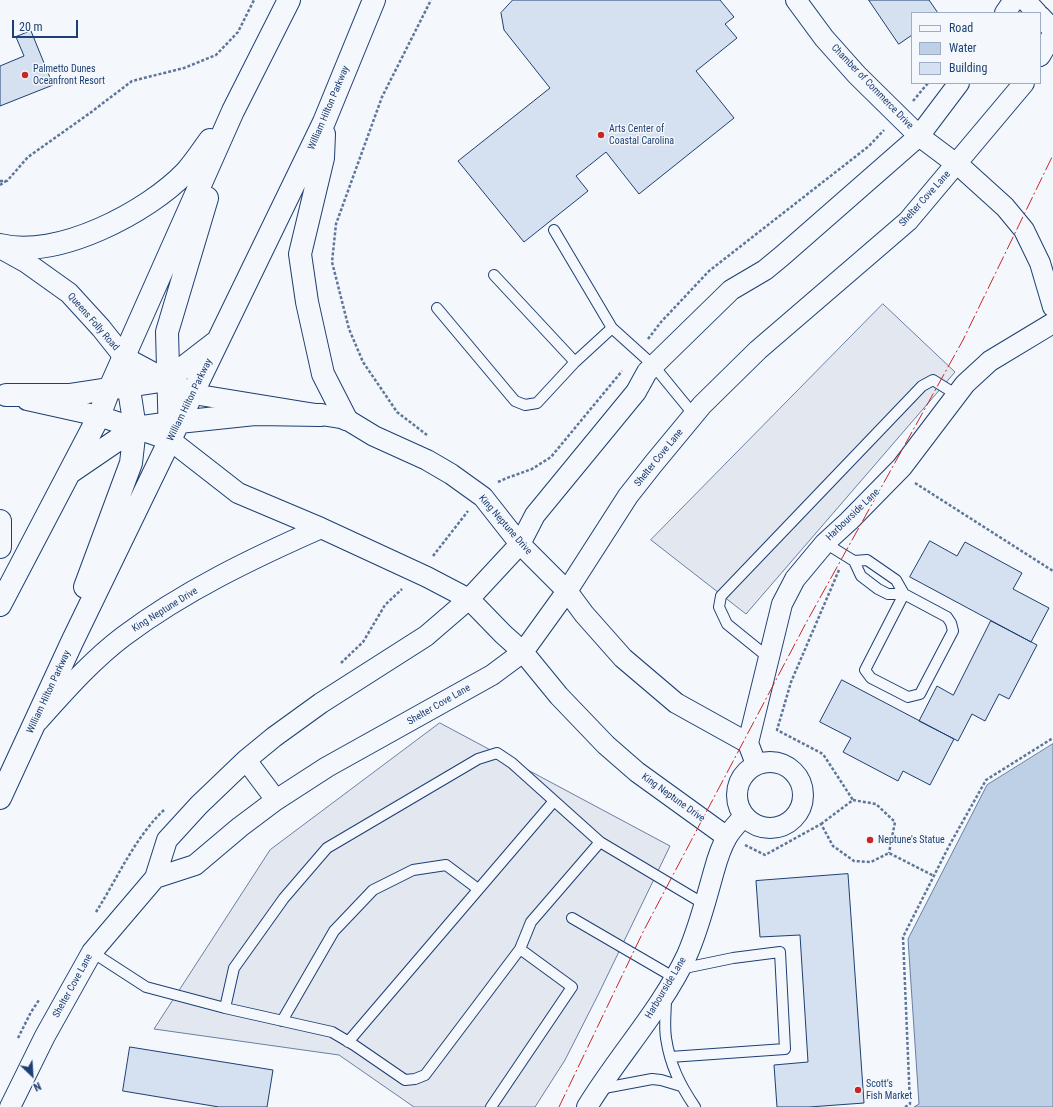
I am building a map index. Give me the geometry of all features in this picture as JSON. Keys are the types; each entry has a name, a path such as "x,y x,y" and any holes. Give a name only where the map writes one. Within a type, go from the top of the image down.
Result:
{"highway":[{"path":"0,605 99,416 119,388 124,357 233,110 289,0"},
{"name":"William Hilton Parkway","path":"0,798 173,429 193,394 324,122 374,0"},
{"path":"0,245 8,247 45,246 91,232 122,219 144,206 171,186 186,171 233,110"},
{"path":"173,429 167,380 167,332 233,110"},
{"path":"324,122 323,158 300,254 307,302 324,374 346,419"},
{"path":"3,394 68,395 167,380 219,340"},
{"path":"33,727 131,464 135,428 119,388"},
{"path":"69,474 135,428 173,429 255,414 321,415"},
{"path":"0,521 0,547"}],"street":[{"name":"Chamber of Commerce Drive","path":"796,0 824,38 857,75 919,136"},
{"path":"1006,12 1014,0"},
{"path":"1026,0 1036,12"},
{"path":"1041,17 1053,30"},
{"path":"1041,54 1053,34"},
{"name":"Shelter Cove Lane","path":"10,1107 45,1036 92,952 155,878 167,840 198,805 246,760 274,737 322,703 426,636 469,599 520,544 535,515 636,392 647,372 653,365 731,290 765,270 919,136 958,84"},
{"name":"Shelter Cove Lane","path":"155,878 195,865 240,827 276,800 327,767 492,675 523,652 567,590 628,496 702,405 758,350 908,221 1023,84"},
{"path":"919,136 956,164 1005,207 1024,230 1040,263 1053,306"},
{"name":"Queens Folly Road","path":"0,248 27,263 69,293 101,328 124,357"},
{"name":"Harbourside Lane","path":"748,743 782,604 795,579 825,543 897,472 964,384 990,361 1053,323"},
{"name":"King Neptune Drive","path":"124,357 193,394 346,419 374,436 427,460 451,474 483,497 520,544 567,590 584,614 623,658 676,703 748,743"},
{"path":"3,394 99,416 135,428"},
{"name":"King Neptune Drive","path":"173,429 238,494 321,528 427,577 469,599 523,652 559,696 606,745 637,772 727,837"},
{"name":"King Neptune Drive","path":"33,727 86,668 124,636 178,600 266,553 321,528"},
{"path":"748,743 756,764"},
{"path":"246,760 276,800"},
{"path":"769,761 782,763 794,771 801,782 804,795 801,808 793,819 781,826 768,828 755,824 744,816 738,806 736,793 739,782 746,771 756,764 769,761"},
{"name":"Harbourside Lane","path":"587,1107 674,980 695,934 718,858 727,837 744,816"}],"lane":[{"path":"554,230 612,328 653,365 694,415"},
{"path":"494,275 575,362"},
{"path":"437,308 515,401 524,405 537,403 575,362 612,328"},
{"path":"769,658 727,624 718,607 721,596 922,386 933,380 957,395"},
{"path":"825,543 854,562 861,576 878,589 888,594 904,594 947,617 952,623 953,631 920,694 908,697 871,678 865,670 904,594"},
{"path":"854,562 867,560 896,580 904,594"},
{"path":"225,1008 234,968 284,898 327,848 478,759 497,754 512,764 600,842 704,904"},
{"path":"348,1042 554,801"},
{"path":"92,952 146,987 225,1008 332,1032 405,1080 416,1080 425,1075 520,949 531,922 600,842"},
{"path":"282,1021 334,931 373,890 413,870 446,865 478,890"},
{"path":"572,918 674,980"},
{"path":"491,1107 572,987 520,949"},
{"path":"670,1057 785,1049 780,952 733,958 674,980"},
{"path":"674,980 666,1037 672,1064 681,1086 695,1107"},
{"path":"598,1089 652,1079 681,1086"}],"path":[{"path":"0,185 7,181 28,157 132,81 184,68 216,55 238,32 254,0"},
{"path":"0,181 7,181"},
{"path":"897,472 1053,571"},
{"path":"845,556 791,682 777,730 822,754 853,800 876,804 895,822 889,853"},
{"path":"905,1107 910,1104 903,937 986,780 1053,738"},
{"path":"727,837 765,855 821,824 853,800"},
{"path":"821,824 833,846 854,861 871,862 889,853"},
{"path":"889,853 934,876"}],"shaded area":[{"path":"883,304 955,372 746,614 651,540"},
{"path":"440,723 670,846 565,1060 535,1107 414,1107 339,1055 154,1029 270,850"}],"water":[{"path":"1053,744 1053,1107 914,1107 919,1104 908,939 987,785"}],"building":[{"name":"Arts Center of Coastal Carolina","path":"513,0 720,0 734,17 725,24 737,38 696,71 734,118 639,194 606,152 576,176 588,191 524,242 458,161 550,88 504,30 501,13"},
{"path":"869,0 929,0 937,12 911,12 911,36 899,44"},
{"name":"Palmetto Dunes Oceanfront Resort","path":"31,31 53,85 0,106 0,66 24,56 16,37"},
{"path":"930,541 957,556 965,542 1022,573 1013,589 1049,608 1031,642 910,577"},
{"path":"991,621 1037,645 1009,699 999,694 985,721 972,714 958,741 919,721 937,686 953,695"},
{"path":"842,680 954,739 930,785 903,771 898,781 843,752 851,738 820,722"},
{"path":"848,874 864,1103 809,1107 777,1107 774,1065 808,1062 800,935 760,937 756,881"},
{"path":"130,1047 273,1070 267,1107 219,1107 123,1091"}],"power":[{"path":"559,1107 644,930 806,623 963,340 1053,155"}],"place":[{"name":"Palmetto Dunes Oceanfront Resort","path":"25,75"},
{"name":"Arts Center of Coastal Carolina","path":"601,135"},
{"name":"Neptune's Statue","path":"870,840"},
{"name":"Scott’s Fish Market","path":"858,1090"}]}
